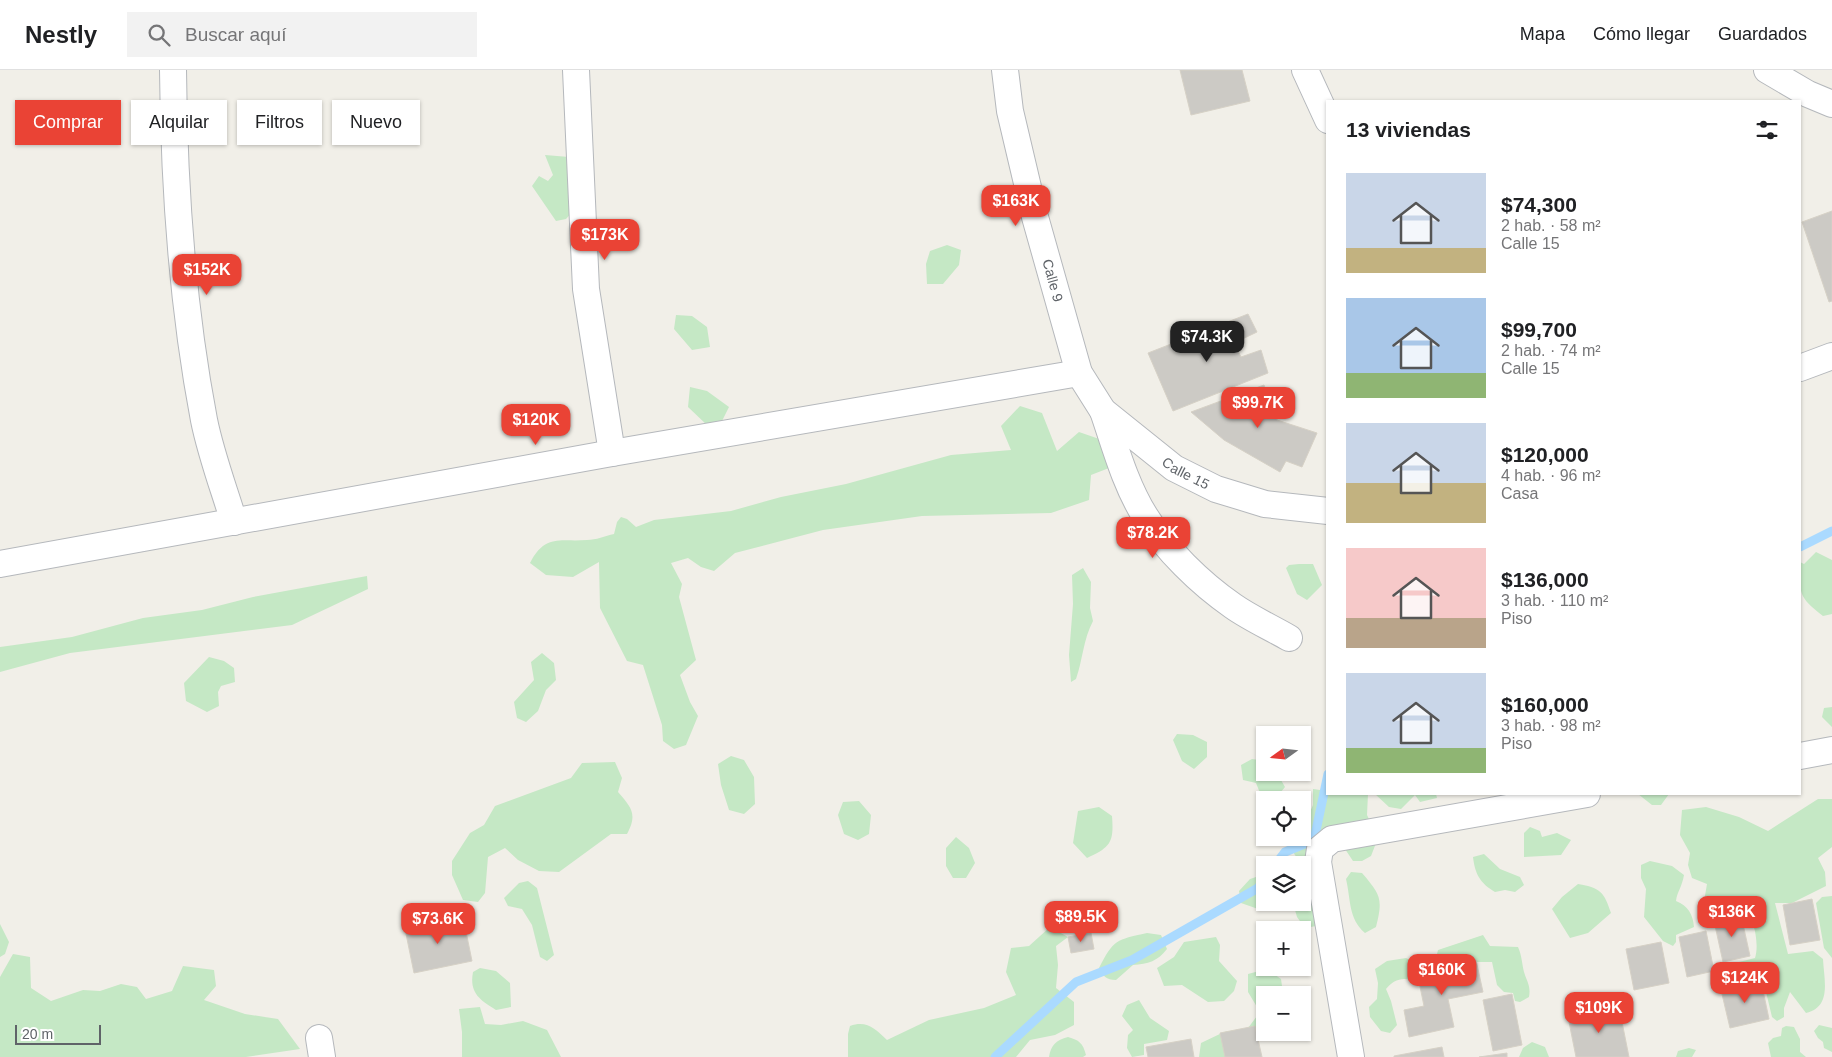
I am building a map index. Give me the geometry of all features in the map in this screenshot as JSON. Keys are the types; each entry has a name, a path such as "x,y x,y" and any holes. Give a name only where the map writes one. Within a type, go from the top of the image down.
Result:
{"street":[{"path":"173,70 174,171 189,327 205,422 234,522"},
{"path":"576,70 586,289 612,453"},
{"name":"Calle 9","path":"1005,70 1010,111 1035,217 1079,373"},
{"path":"1305,70 1326,116"},
{"path":"1767,70 1808,94 1832,104"},
{"path":"1801,368 1832,356"},
{"path":"0,564 612,453 1079,373"},
{"name":"Calle 15","path":"1079,373 1103,411 1174,468 1216,489 1266,504 1326,511"},
{"path":"1103,411 1125,478 1145,517 1172,550 1200,579 1233,606 1288,638"},
{"path":"1801,756 1832,750"},
{"path":"1351,1057 1318,862 1320,849 1332,839 1581,795"}],"green space":[{"path":"545,155 569,157 586,197 566,219 556,221 532,186 539,176 548,181 553,175"},
{"path":"947,245 961,250 959,265 943,284 927,284 926,264 930,251"},
{"path":"676,315 692,316 707,327 710,347 692,350 674,329"},
{"path":"690,387 707,391 729,407 721,423 708,426 688,407"},
{"path":"1020,406 1042,413 1057,451 1079,432 1108,442 1109,468 1091,475 1089,500 1051,513 922,516 823,530 735,553 714,571 701,567 688,558 671,563 682,584 679,597 696,660 680,675 690,702 698,716 686,745 674,749 663,741 662,725 643,665 627,661 600,608 599,562 573,577 546,575 530,563 541,547 554,541 594,539 614,534 617,522 621,517 627,519 636,527 654,520 731,511 781,497 846,484 951,455 1011,450 1001,426"},
{"path":"1816,552 1832,560 1832,614 1823,616 1804,598 1801,590 1801,562 1804,564"},
{"path":"1313,564 1322,585 1307,600 1297,594 1286,568 1289,565"},
{"path":"1083,568 1091,582 1090,608 1093,621 1087,635 1076,679 1071,682 1069,655 1073,604 1072,575"},
{"path":"367,576 368,589 292,625 70,653 0,672 0,647 72,637 143,618 202,610 253,597"},
{"path":"542,653 554,663 556,680 546,690 538,711 526,722 517,718 514,702 534,680 531,662"},
{"path":"209,657 224,661 234,668 235,682 221,686 218,692 219,706 207,712 186,701 184,683"},
{"path":"1832,707 1832,727 1822,717 1824,708"},
{"path":"1177,734 1193,735 1207,742 1207,757 1194,769 1182,761 1173,740"},
{"path":"731,756 744,760 754,777 755,804 744,814 729,810 721,785 718,764"},
{"path":"1252,759 1256,760 1256,781 1282,781 1285,787 1282,791 1259,791 1256,783 1243,780 1241,765"},
{"path":"615,762 622,778 618,792 632,811 632,821 627,834 611,834 559,872 539,871 518,860 505,848 488,857 485,893 478,902 463,900 452,875 452,861 470,833 484,825 495,806 571,778 582,763"},
{"path":"1313,789 1326,791 1326,795 1368,795 1367,815 1378,838 1371,856 1362,861 1353,861 1345,849 1340,849 1318,869 1311,869 1311,856 1296,856 1291,846 1311,846 1311,810 1313,805"},
{"path":"1376,795 1415,795 1401,809 1389,807"},
{"path":"1415,795 1436,795 1437,798 1420,802"},
{"path":"1639,795 1668,795 1661,805 1652,805"},
{"path":"1818,799 1832,799 1832,847 1818,858 1825,872 1826,886 1792,903 1775,903 1788,954 1813,951 1823,959 1825,992 1820,1005 1806,1013 1790,992 1784,1008 1784,1017 1777,1021 1772,1017 1762,975 1742,979 1732,972 1735,963 1755,958 1757,945 1755,929 1746,908 1740,901 1731,897 1719,916 1707,915 1703,907 1707,884 1692,878 1688,865 1690,853 1680,835 1682,810 1706,807 1739,817 1768,831"},
{"path":"859,801 871,815 869,834 858,840 844,834 838,815 843,802"},
{"path":"1099,807 1112,816 1111,838 1106,847 1087,858 1073,843 1078,811"},
{"path":"1530,827 1540,831 1542,837 1557,833 1571,840 1561,855 1524,857 1524,833"},
{"path":"956,837 969,848 975,863 966,878 953,878 946,866 946,848"},
{"path":"1484,854 1500,869 1520,877 1524,885 1515,892 1505,890 1495,892 1490,889 1479,878 1474,863 1473,857"},
{"path":"1650,861 1672,866 1684,875 1676,901 1684,905 1689,911 1694,927 1676,935 1676,942 1673,946 1663,941 1644,917 1646,889 1641,878 1641,865"},
{"path":"1351,872 1362,873 1377,892 1379,898 1380,903 1376,927 1365,933 1356,921 1351,908 1346,879"},
{"path":"1256,877 1256,908 1241,903 1239,891 1250,879"},
{"path":"528,881 537,888 554,955 547,961 540,957 532,925 522,909 508,906 504,898 519,883"},
{"path":"1578,884 1597,889 1604,896 1611,913 1588,933 1570,938 1552,909 1562,897"},
{"path":"1321,887 1339,904 1339,914 1311,927 1311,921 1300,921 1295,911 1311,911 1311,890"},
{"path":"1832,896 1832,958 1824,948 1816,903 1822,897"},
{"path":"0,924 9,942 5,954 0,957"},
{"path":"1050,927 1068,937 1056,946 1058,965 1056,988 1074,1002 1074,1025 1055,1035 1030,1040 1016,1057 848,1057 850,1026 856,1024 866,1025 875,1029 887,1040 929,1020 984,1008 1016,995 1006,972 1011,948 1029,946"},
{"path":"1147,933 1161,935 1167,949 1164,953 1152,961 1133,965 1116,980 1107,978 1099,968 1108,951 1117,942"},
{"path":"1483,935 1490,946 1518,947 1529,987 1529,997 1520,1002 1515,1001 1513,993 1504,992 1497,985 1492,962 1461,962 1448,967 1441,965 1436,958 1438,950"},
{"path":"1216,937 1220,945 1219,961 1237,981 1234,991 1224,1001 1208,1002 1182,985 1164,986 1157,968 1174,957 1184,942"},
{"path":"13,954 30,957 31,988 51,1001 83,990 100,991 121,984 137,987 146,999 172,991 183,966 214,970 216,986 204,1000 245,1014 278,1019 300,1049 246,1057 0,1057 0,977"},
{"path":"1406,958 1414,962 1420,972 1412,980 1398,980 1391,983 1386,989 1397,1025 1390,1033 1381,1031 1370,1017 1369,1007 1377,999 1378,983 1375,969 1387,961"},
{"path":"480,968 496,971 510,983 511,1007 496,1010 477,995 474,991 472,979 473,972"},
{"path":"1256,972 1256,976 1277,976 1281,979 1282,986 1256,986 1256,1005 1248,992 1248,974"},
{"path":"1139,1000 1150,1018 1169,1031 1167,1040 1144,1044 1144,1055 1132,1057 1127,1048 1128,1035 1133,1030 1122,1016 1127,1005"},
{"path":"480,1007 485,1024 501,1025 523,1021 547,1030 561,1057 462,1057 462,1032 459,1009"},
{"path":"1256,1017 1256,1038 1240,1041 1236,1057 1199,1057 1201,1043 1224,1032 1248,1028"},
{"path":"1819,1025 1832,1028 1832,1052 1824,1048 1823,1042 1814,1031"},
{"path":"1786,1026 1794,1027 1800,1039 1800,1052 1806,1057 1771,1057 1768,1043 1773,1038 1781,1036 1782,1028"},
{"path":"1068,1037 1080,1043 1086,1055 1083,1057 1049,1057 1051,1049 1055,1044"},
{"path":"1532,1042 1545,1047 1549,1057 1519,1057 1523,1048"},
{"path":"1689,1048 1696,1050 1692,1057 1676,1057 1678,1051"}],"building":[{"path":"1180,70 1242,70 1250,101 1191,115"},
{"path":"1832,211 1832,301 1829,302 1802,222"},
{"path":"1248,314 1257,332 1234,343 1241,357 1261,350 1268,373 1173,411 1148,353"},
{"path":"1264,385 1277,420 1317,433 1302,467 1286,461 1280,472 1224,440 1191,412"},
{"path":"1812,899 1820,940 1790,945 1783,905"},
{"path":"1741,915 1750,956 1723,962 1714,921"},
{"path":"463,917 472,961 414,973 405,929"},
{"path":"1706,931 1714,971 1687,977 1679,937"},
{"path":"1091,933 1094,949 1071,953 1068,937"},
{"path":"1661,942 1669,983 1634,990 1626,949"},
{"path":"1476,960 1483,992 1448,999 1454,1027 1409,1037 1404,1010 1424,1006 1417,972"},
{"path":"1761,981 1769,1019 1730,1028 1721,990"},
{"path":"1512,994 1522,1045 1493,1051 1483,1000"},
{"path":"1619,1007 1629,1057 1576,1057 1568,1017"},
{"path":"1255,1026 1256,1041 1258,1041 1262,1057 1225,1057 1220,1033"},
{"path":"1191,1039 1194,1057 1148,1057 1146,1047"},
{"path":"1442,1047 1444,1057 1394,1057 1394,1056"},
{"path":"1507,1053 1507,1057 1479,1057"}],"waterway":[{"path":"1801,546 1832,531"},
{"path":"1282,856 1285,852 1314,840 1326,783"},
{"path":"995,1057 1076,982 1132,960 1256,889"}]}
